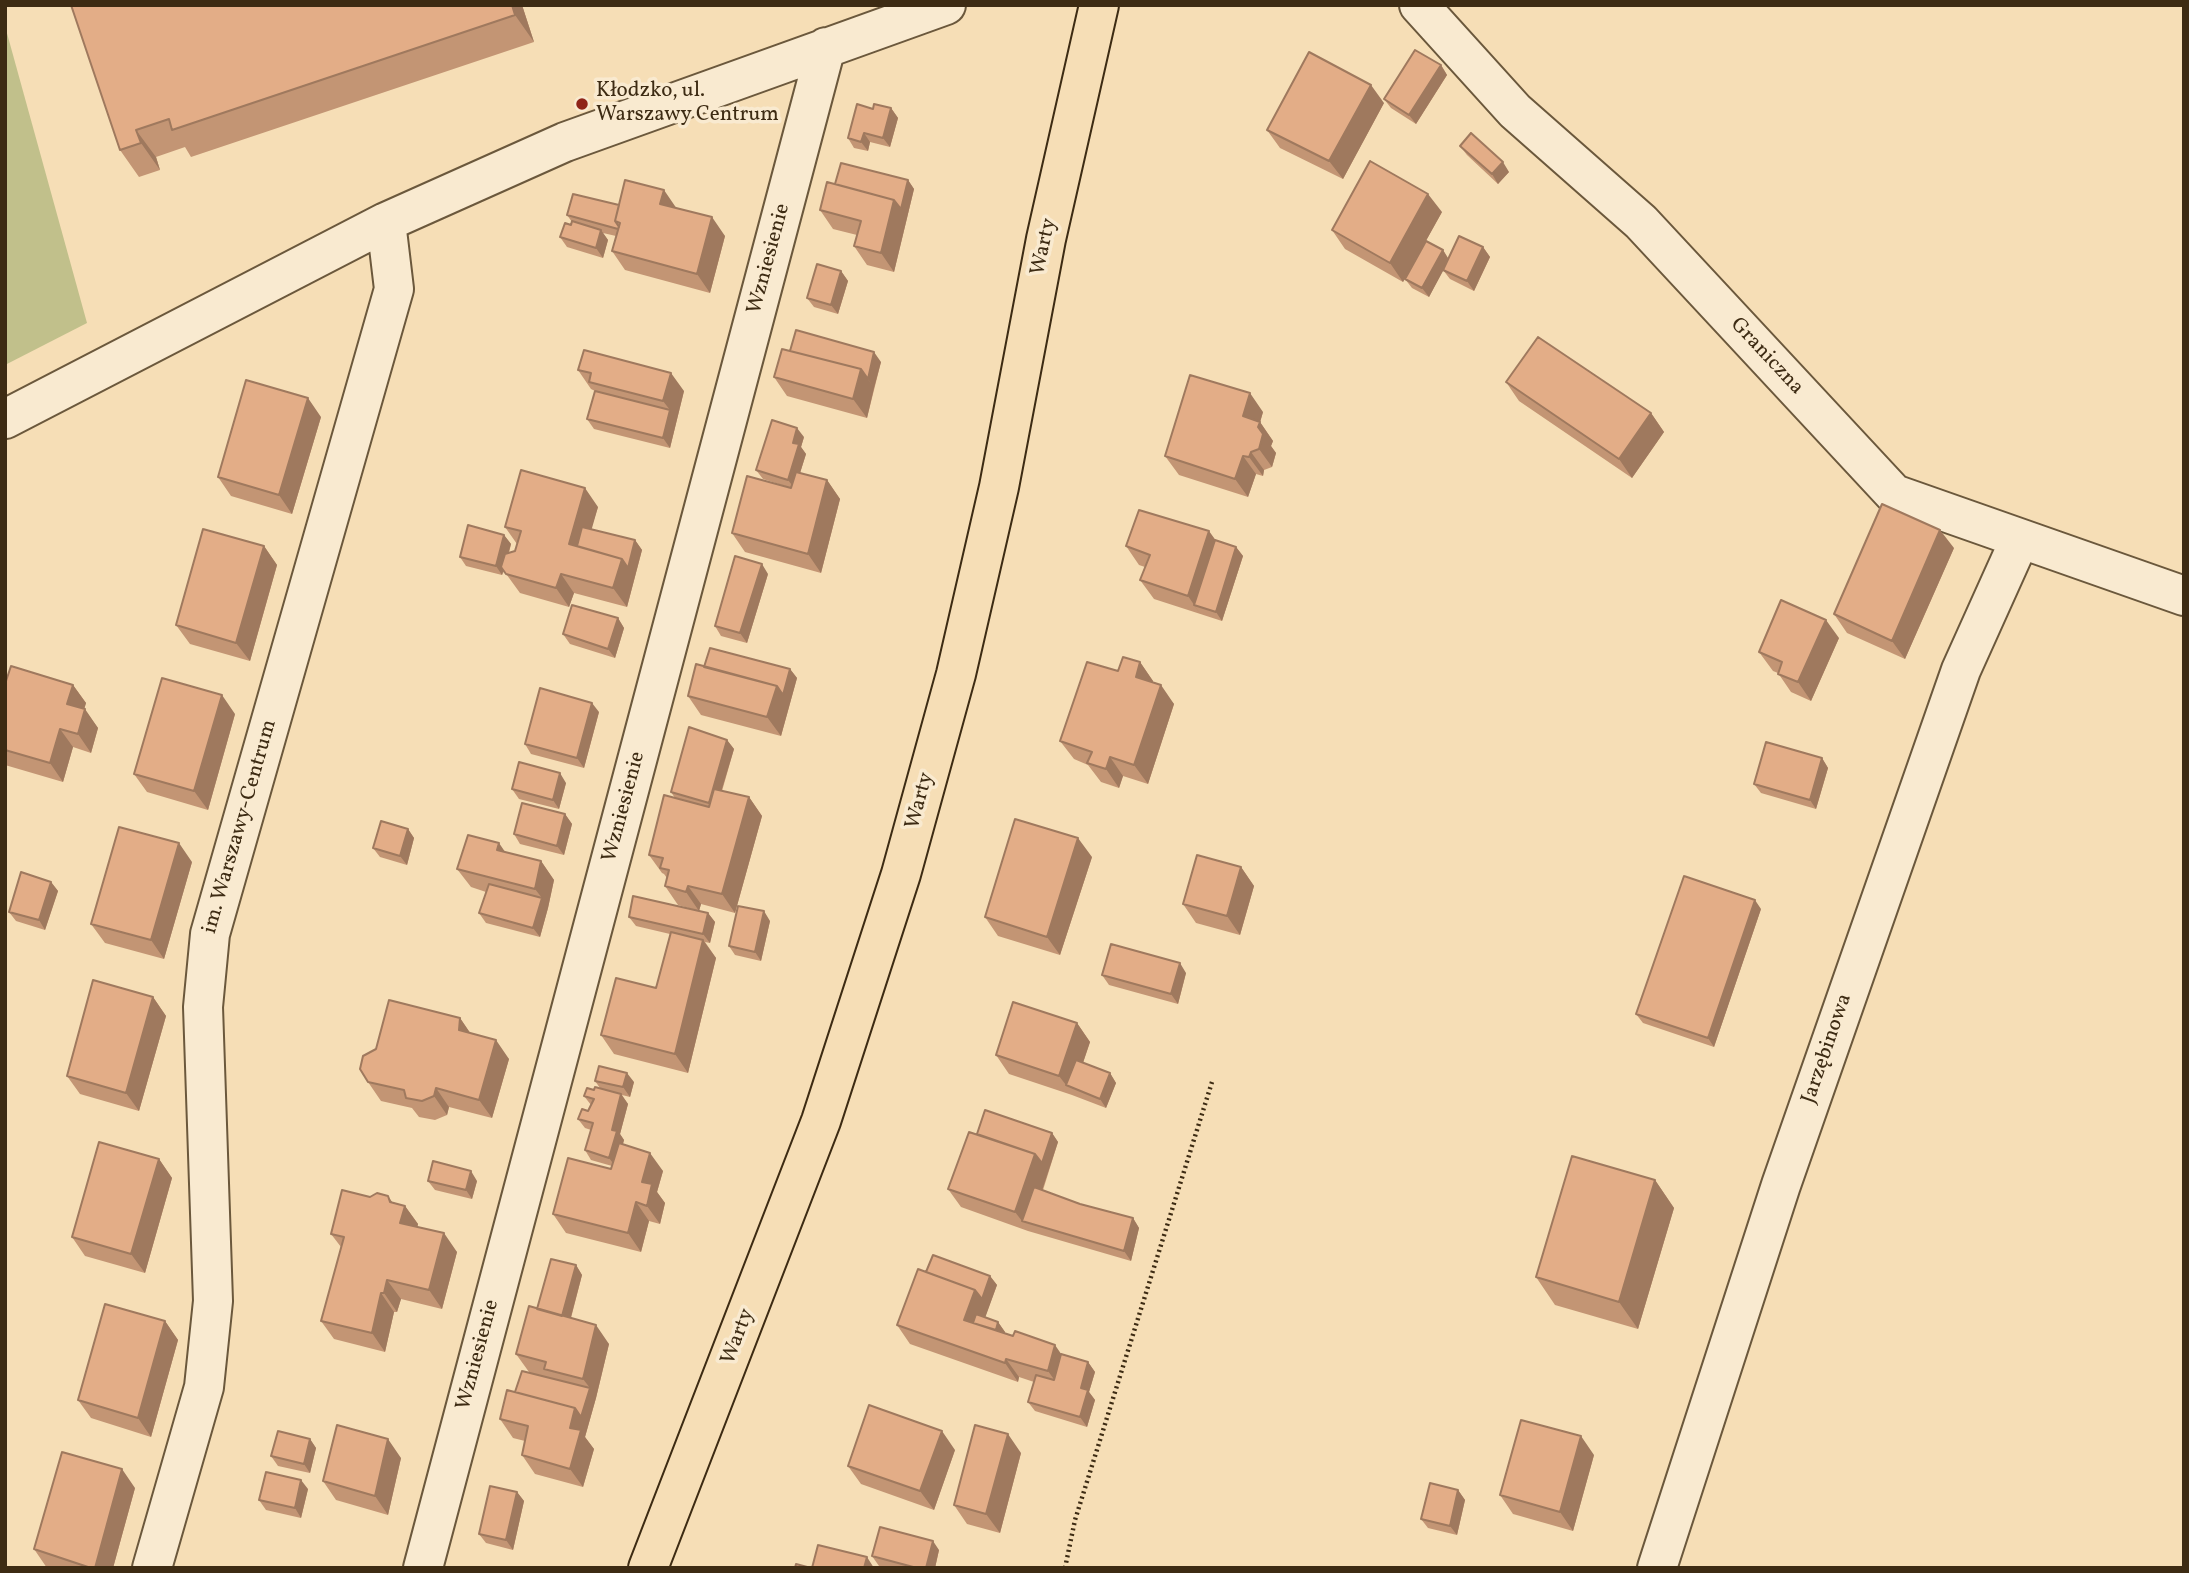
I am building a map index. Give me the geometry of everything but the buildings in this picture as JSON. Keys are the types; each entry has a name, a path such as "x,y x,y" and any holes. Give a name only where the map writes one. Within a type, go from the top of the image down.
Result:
{"main road":[{"name":"Warty","path":"648,1568 821,1121 858,1012 918,813 956,674 999,487 1046,239 1099,5"}],"street":[{"path":"5,419 386,222 565,142 946,5"},
{"name":"Graniczna","path":"1419,5 1515,111 1641,222 1894,494 2184,596"},
{"name":"Wzniesienie","path":"423,1568 826,47"},
{"name":"im. Warszawy-Centrum","path":"152,1568 204,1387 213,1301 203,1007 210,934 394,289 386,222"},
{"name":"Jarzębinowa","path":"1657,1568 1781,1185 1961,670 2020,538"}],"path":[{"path":"1065,1568 1075,1520 1212,1082"}],"shaded area":[{"path":"5,26 87,323 5,365"}],"place":[{"name":"Kłodzko, ul. Warszawy Centrum","path":"582,104"}]}
